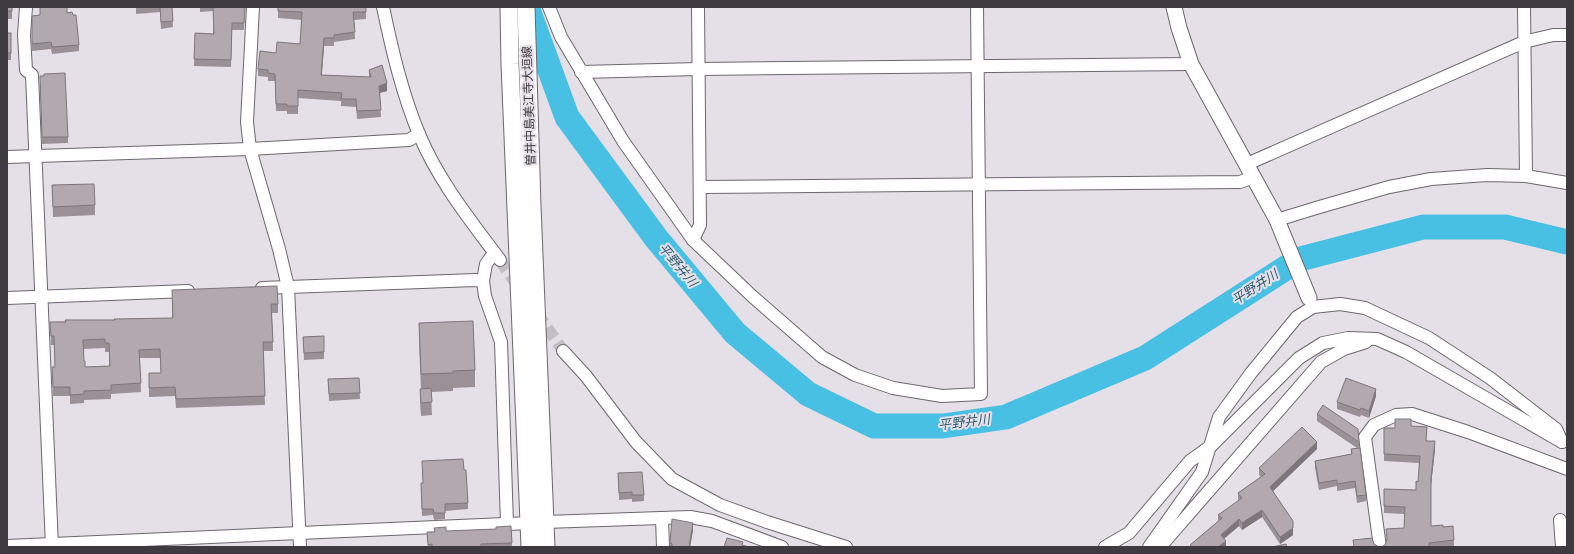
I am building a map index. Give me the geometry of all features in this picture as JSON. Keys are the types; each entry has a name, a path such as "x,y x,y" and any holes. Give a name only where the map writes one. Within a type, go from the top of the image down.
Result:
{"main road":[{"name":"曽井中島美江寺大垣線","path":"509,7 516,202 537,523"},
{"name":"曽井中島美江寺大垣線","path":"526,7 532,206 537,523"},
{"path":"530,547 537,523"},
{"path":"537,523 546,547"}],"street":[{"path":"26,7 24,35 26,70 32,75 52,545"},
{"path":"253,7 247,122 250,149 279,249 288,287 300,547"},
{"path":"383,7 401,85 419,134 448,188 497,256 486,264 483,281 485,296 501,342 507,524"},
{"path":"549,7 561,37 623,141 693,240 752,296 822,357 855,375 893,388 942,396 981,394 977,7"},
{"path":"693,240 700,225 698,7"},
{"path":"1174,7 1179,28 1191,64 1279,224 1311,302"},
{"path":"1524,7 1526,176"},
{"path":"1247,164 1524,42 1553,35 1567,35"},
{"path":"581,72 698,69 1191,64"},
{"path":"7,157 250,149 409,140 419,134"},
{"path":"1279,224 1316,208 1389,187 1431,179 1487,175 1526,176 1567,183"},
{"path":"700,187 1240,182 1254,178"},
{"path":"248,289 475,280 483,281"},
{"path":"7,298 200,291"},
{"path":"1311,302 1340,304 1365,308 1428,338 1490,378 1556,429 1564,443"},
{"path":"1149,547 1202,472 1219,417 1251,373 1311,302"},
{"path":"1105,547 1129,533 1190,461 1211,446 1299,358 1322,343 1348,338 1377,339 1406,352 1564,443"},
{"path":"1160,547 1321,362 1344,349 1377,339"},
{"path":"563,351 586,376 636,442 672,479 720,506 846,547"},
{"path":"1380,547 1365,438 1374,425 1396,415 1412,414 1419,416 1468,432 1567,469"},
{"path":"7,546 690,517 712,521 782,547"},
{"path":"662,518 663,547"},
{"path":"1560,520 1562,547"}],"building":[{"path":"7,7 12,7 12,11 7,11"},
{"path":"40,7 67,7 67,13 72,12 73,15 76,15 79,45 52,47 51,42 32,44 32,16 40,15"},
{"path":"160,7 172,7 173,21 161,22"},
{"path":"213,7 245,7 244,23 232,23 231,60 194,59 195,33 214,34"},
{"path":"278,7 366,7 366,12 353,12 355,32 334,35 334,38 324,38 321,75 371,77 369,70 382,65 387,83 379,86 381,110 357,111 356,99 341,99 342,93 298,90 298,106 276,104 275,74 268,73 268,70 258,69 260,51 276,53 277,42 300,44 302,12 278,11"},
{"path":"7,33 11,33 11,53 7,53"},
{"path":"65,73 68,137 42,137 40,76 44,76 44,74"},
{"path":"94,184 95,205 53,207 52,185"},
{"path":"277,286 278,304 271,304 273,342 263,342 265,396 176,399 175,387 149,388 149,373 161,373 160,349 139,350 141,383 111,385 111,390 84,391 84,394 70,395 70,387 53,387 52,367 55,367 54,336 51,336 50,322 66,322 65,320 173,318 172,290","holes":["105,339 105,343 109,343 110,366 85,367 83,340"]},
{"path":"473,321 475,370 453,371 453,373 421,374 419,323"},
{"path":"324,336 324,352 304,353 303,337"},
{"path":"359,378 360,393 329,394 328,379"},
{"path":"1346,378 1376,389 1369,411 1361,408 1360,410 1337,402"},
{"path":"431,388 432,402 421,403 420,389"},
{"path":"1323,405 1358,429 1359,442 1317,414"},
{"path":"1395,419 1411,419 1411,426 1427,427 1426,441 1435,441 1431,478 1431,526 1453,526 1454,540 1429,543 1429,547 1381,547 1385,545 1387,539 1386,529 1404,528 1405,507 1384,506 1384,489 1416,490 1420,456 1384,454 1384,428 1395,428"},
{"path":"1302,427 1317,442 1270,487 1293,521 1293,528 1280,537 1262,510 1242,523 1239,519 1221,535 1226,541 1218,547 1192,547 1190,545 1222,518 1218,515 1242,498 1238,493 1265,474 1259,468"},
{"path":"1360,448 1366,495 1357,496 1355,481 1337,484 1337,480 1319,483 1315,461 1352,454 1351,449"},
{"path":"463,459 464,470 466,470 468,503 445,504 445,513 434,513 433,509 422,509 422,461"},
{"path":"642,472 644,495 632,495 632,492 619,493 618,473"},
{"path":"672,519 693,523 689,547 672,547 672,544 670,543"},
{"path":"511,526 512,543 481,544 481,547 432,547 432,544 428,545 427,532 435,532 434,528 446,527 446,531 496,529 496,527"},
{"path":"727,538 743,542 742,545 749,547 724,547"},
{"path":"1372,538 1374,544 1381,547 1354,547 1353,540"},
{"path":"1286,544 1287,547 1272,547"}],"waterway":[{"name":"平野井川","path":"527,7 567,117 656,238 735,333 808,394 874,426 943,426 1006,417 1145,358 1300,259 1423,227 1505,227 1567,242"}],"tunnel":[{"path":"500,260 519,288"},
{"path":"537,313 563,351"}]}
